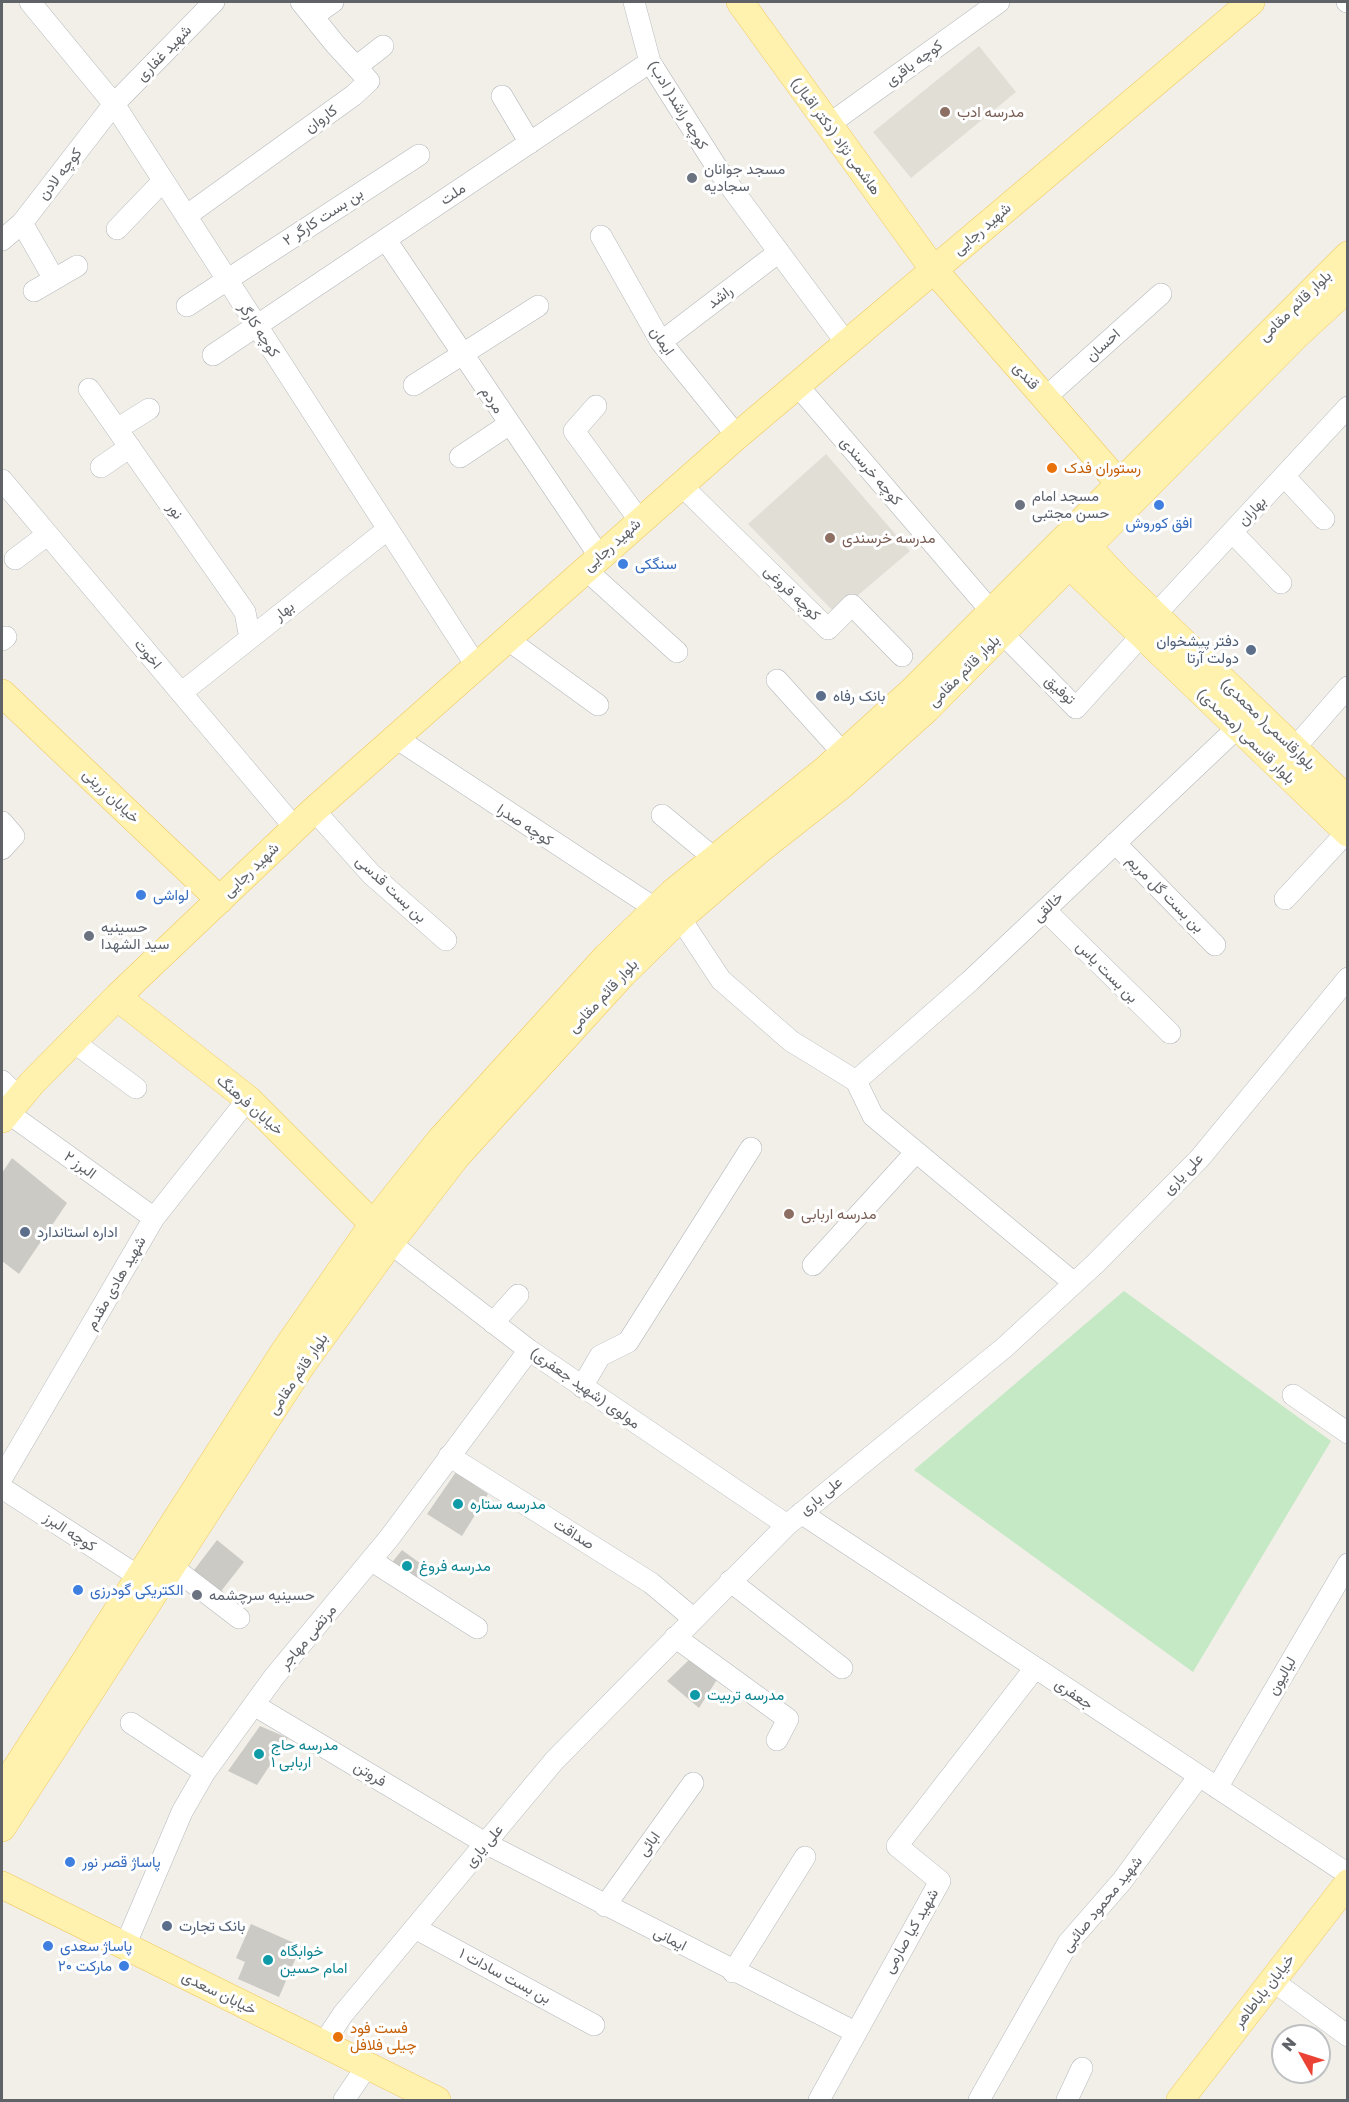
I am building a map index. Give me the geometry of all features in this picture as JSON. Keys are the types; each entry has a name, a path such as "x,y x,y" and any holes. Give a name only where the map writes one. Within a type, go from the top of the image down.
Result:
{"main road":[{"name":"هاشمی نژاد (دکتر اقبال)","path":"740,2 934,270"},
{"name":"شهید رجایی","path":"7,1103 314,810 640,520 1244,4"},
{"name":"بلوار قائم مقامی","path":"668,914 750,843 843,753 911,692 1087,546 1289,327 1347,255"},
{"name":"قندی","path":"934,270 1118,482"},
{"name":"بلوار قائم مقامی","path":"2,1790 138,1576 274,1388 381,1233 457,1156 622,974 714,858 750,843 841,786 927,709 996,622 1118,482 1289,327 1347,288"},
{"name":"بلوارقاسمی( محمدی)","path":"1087,546 1114,592 1156,614 1293,750 1347,800"},
{"name":"بلوار قاسمی (محمدی)","path":"1068,564 1114,592 1141,636 1347,833"},
{"name":"خیابان زرینی","path":"2,693 220,900"},
{"name":"خیابان فرهنگ","path":"117,997 248,1100 381,1233"},
{"name":"بلوار قائم مقامی","path":"2,1828 171,1566 274,1388"},
{"name":"خیابان باباطاهر","path":"1180,2100 1347,1883"},
{"name":"خیابان سعدی","path":"5,1889 437,2100"}],"street":[{"name":"شهید غفاری","path":"114,104 214,2"},
{"path":"333,2 307,9 357,67 383,46"},
{"name":"کوچه راشد( ادب)","path":"634,2 650,62 721,174 847,344"},
{"name":"کوچه باقری","path":"828,125 999,2"},
{"name":"کوچه کارگر","path":"33,3 114,104 477,667"},
{"name":"ملت","path":"213,355 650,62"},
{"name":"کاروان","path":"186,216 354,95 369,81 357,67"},
{"path":"502,96 530,143"},
{"name":"کوچه لادن","path":"2,240 22,223 114,104"},
{"name":"بن بست کارگر ۲","path":"188,306 226,279 419,155"},
{"path":"117,229 163,182"},
{"path":"22,223 54,279"},
{"name":"ایمان","path":"601,236 661,342 737,436"},
{"name":"مردم","path":"386,240 508,425 593,563 677,652"},
{"name":"راشد","path":"661,342 779,252"},
{"path":"34,291 77,266"},
{"name":"احسان","path":"1046,397 1161,294"},
{"path":"414,385 538,306"},
{"name":"کوچه خرسندی","path":"798,386 996,622"},
{"name":"نور","path":"89,388 245,612 250,638"},
{"path":"596,406 574,431 640,520"},
{"name":"بهاران","path":"1156,614 1347,408"},
{"path":"117,429 149,409"},
{"path":"460,457 508,425"},
{"path":"101,467 130,447"},
{"path":"1284,476 1324,519"},
{"name":"اخوت","path":"2,480 295,828"},
{"name":"کوچه فروغی","path":"681,485 828,629 852,605 902,656"},
{"name":"بهار","path":"181,693 388,529"},
{"path":"1232,532 1281,584"},
{"path":"15,559 47,535"},
{"name":"توفیق","path":"996,622 1076,708 1141,636"},
{"path":"507,639 597,705"},
{"path":"777,680 843,753"},
{"path":"1293,750 1347,687"},
{"name":"خالقی","path":"856,1081 970,981 1237,728"},
{"name":"کوچه صدرا","path":"396,738 668,914"},
{"name":"بن بست قدسی","path":"314,810 370,874 446,940"},
{"path":"662,815 714,858"},
{"path":"2,822 14,836 2,849"},
{"path":"1285,899 1347,833"},
{"name":"بن بست گل مریم","path":"1115,843 1215,945"},
{"name":"بن بست یاس","path":"1045,910 1170,1034"},
{"path":"668,914 721,980 791,1041 856,1081 873,1116 1074,1283"},
{"name":"علی یاری","path":"322,2044 343,2014 554,1761 794,1519 1005,1347 1074,1283 1200,1158 1347,978"},
{"path":"72,1041 136,1088"},
{"name":"شهید هادی مقدم","path":"2,1478 154,1218 248,1100"},
{"name":"البرز ۲","path":"7,1103 154,1218"},
{"path":"582,1387 600,1356 628,1342 751,1148"},
{"path":"813,1265 916,1152"},
{"name":"مولوی (شهید جعفری)","path":"381,1233 493,1323 582,1387 794,1519"},
{"path":"493,1323 518,1295"},
{"name":"مرتضی مهاجر","path":"125,1946 182,1812 205,1772 274,1677 372,1561 529,1350"},
{"path":"1293,1395 1347,1433"},
{"name":"صداقت","path":"449,1455 651,1583 694,1618"},
{"name":"کوچه البرز","path":"2,1488 138,1576"},
{"name":"جعفری","path":"794,1519 1035,1668 1347,1874"},
{"path":"372,1561 477,1628"},
{"name":"لیالیون","path":"1208,1782 1347,1564"},
{"path":"171,1566 239,1618"},
{"path":"730,1581 842,1668"},
{"path":"675,1637 788,1719 777,1740"},
{"name":"شهید کیا صارمی","path":"819,2100 940,1881 897,1846 1035,1668"},
{"name":"فروتن","path":"254,1705 486,1844"},
{"path":"131,1723 205,1772"},
{"name":"شهید محمود صائبی","path":"978,2100 1068,1943 1208,1782"},
{"name":"ابائی","path":"605,1906 693,1783"},
{"name":"ایمانی","path":"486,1844 733,1972 855,2032"},
{"path":"733,1972 805,1857"},
{"name":"بن بست سادات ۱","path":"415,1928 594,2025"},
{"path":"1273,1981 1347,2036"},
{"path":"345,2100 367,2066"},
{"path":"1067,2100 1082,2068"}],"shaded area":[{"name":"مدرسه ادب","path":"979,46 1016,92 911,178 873,132"},
{"name":"مدرسه خرسندی","path":"826,454 910,551 836,614 748,524"}],"green space":[{"path":"1124,1291 1331,1441 1193,1672 914,1470"}],"building":[{"name":"اداره استاندارد","path":"12,1158 67,1203 19,1274 2,1261 2,1173"},
{"name":"مدرسه ستاره","path":"456,1472 488,1494 462,1536 427,1514"},
{"path":"217,1540 244,1562 218,1595 191,1574"},
{"name":"مدرسه فروغ","path":"402,1550 424,1566 414,1582 389,1566"},
{"name":"مدرسه تربیت","path":"692,1657 718,1678 699,1708 667,1681"},
{"name":"مدرسه حاج اربابی ۱","path":"260,1726 288,1738 257,1785 228,1771"},
{"name":"خوابگاه امام حسین","path":"251,1924 301,1946 279,1997 238,1979 245,1962 236,1958"}],"place":[{"name":"مدرسه ادب","path":"945,112"},
{"name":"مسجد جوانان سجادیه","path":"692,178"},
{"name":"رستوران فدک","path":"1052,468"},
{"name":"مسجد امام حسن مجتبی","path":"1020,505"},
{"name":"افق کوروش","path":"1159,505"},
{"name":"مدرسه خرسندی","path":"830,538"},
{"name":"سنگکی","path":"623,564"},
{"name":"دفتر پیشخوان دولت آرتا","path":"1251,650"},
{"name":"بانک رفاه","path":"821,696"},
{"name":"لواشی","path":"141,895"},
{"name":"حسینیه سید الشهدا","path":"89,936"},
{"name":"مدرسه اربابی","path":"789,1214"},
{"name":"اداره استاندارد","path":"25,1232"},
{"name":"مدرسه ستاره","path":"458,1504"},
{"name":"مدرسه فروغ","path":"407,1566"},
{"name":"الکتریکی گودرزی","path":"78,1590"},
{"name":"حسینیه سرچشمه","path":"197,1595"},
{"name":"مدرسه تربیت","path":"695,1695"},
{"name":"مدرسه حاج اربابی ۱","path":"259,1754"},
{"name":"پاساژ قصر نور","path":"70,1862"},
{"name":"بانک تجارت","path":"167,1926"},
{"name":"پاساژ سعدی","path":"48,1946"},
{"name":"خوابگاه امام حسین","path":"268,1960"},
{"name":"مارکت ۲۰","path":"124,1966"},
{"name":"فست فود چیلی فلافل","path":"338,2037"}]}
